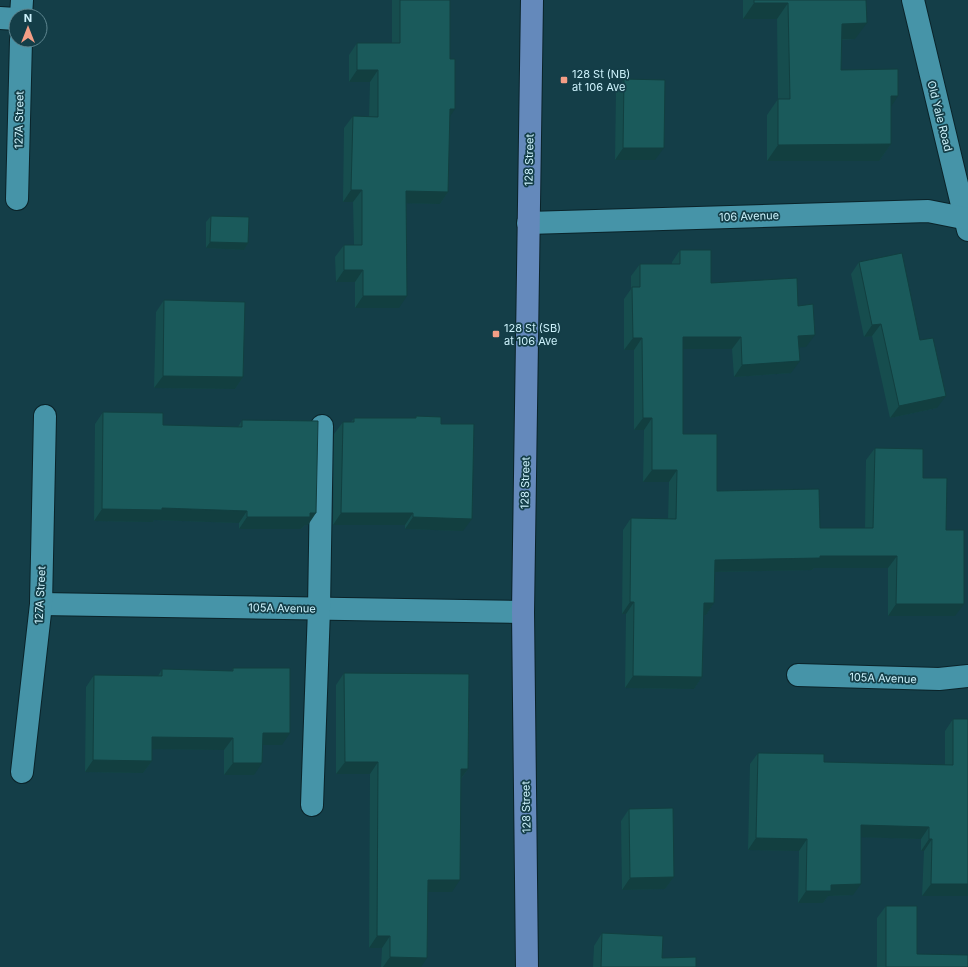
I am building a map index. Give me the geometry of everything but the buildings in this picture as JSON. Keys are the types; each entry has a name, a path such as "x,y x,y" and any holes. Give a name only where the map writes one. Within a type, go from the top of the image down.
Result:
{"main road":[{"name":"128 Street","path":"527,967 523,612 532,0"}],"street":[{"name":"Old Yale Road","path":"913,0 967,223"},
{"name":"127A Street","path":"17,200 21,48"},
{"name":"106 Avenue","path":"528,223 928,211 967,223"},
{"name":"127A Street","path":"22,772 41,604 45,416"},
{"path":"312,805 322,426"},
{"name":"105A Avenue","path":"41,604 523,612"},
{"name":"105A Avenue","path":"798,675 939,680 968,676"}],"place":[{"name":"128 St (NB) at 106 Ave","path":"564,80"},
{"name":"128 St (SB) at 106 Ave","path":"496,334"}]}
